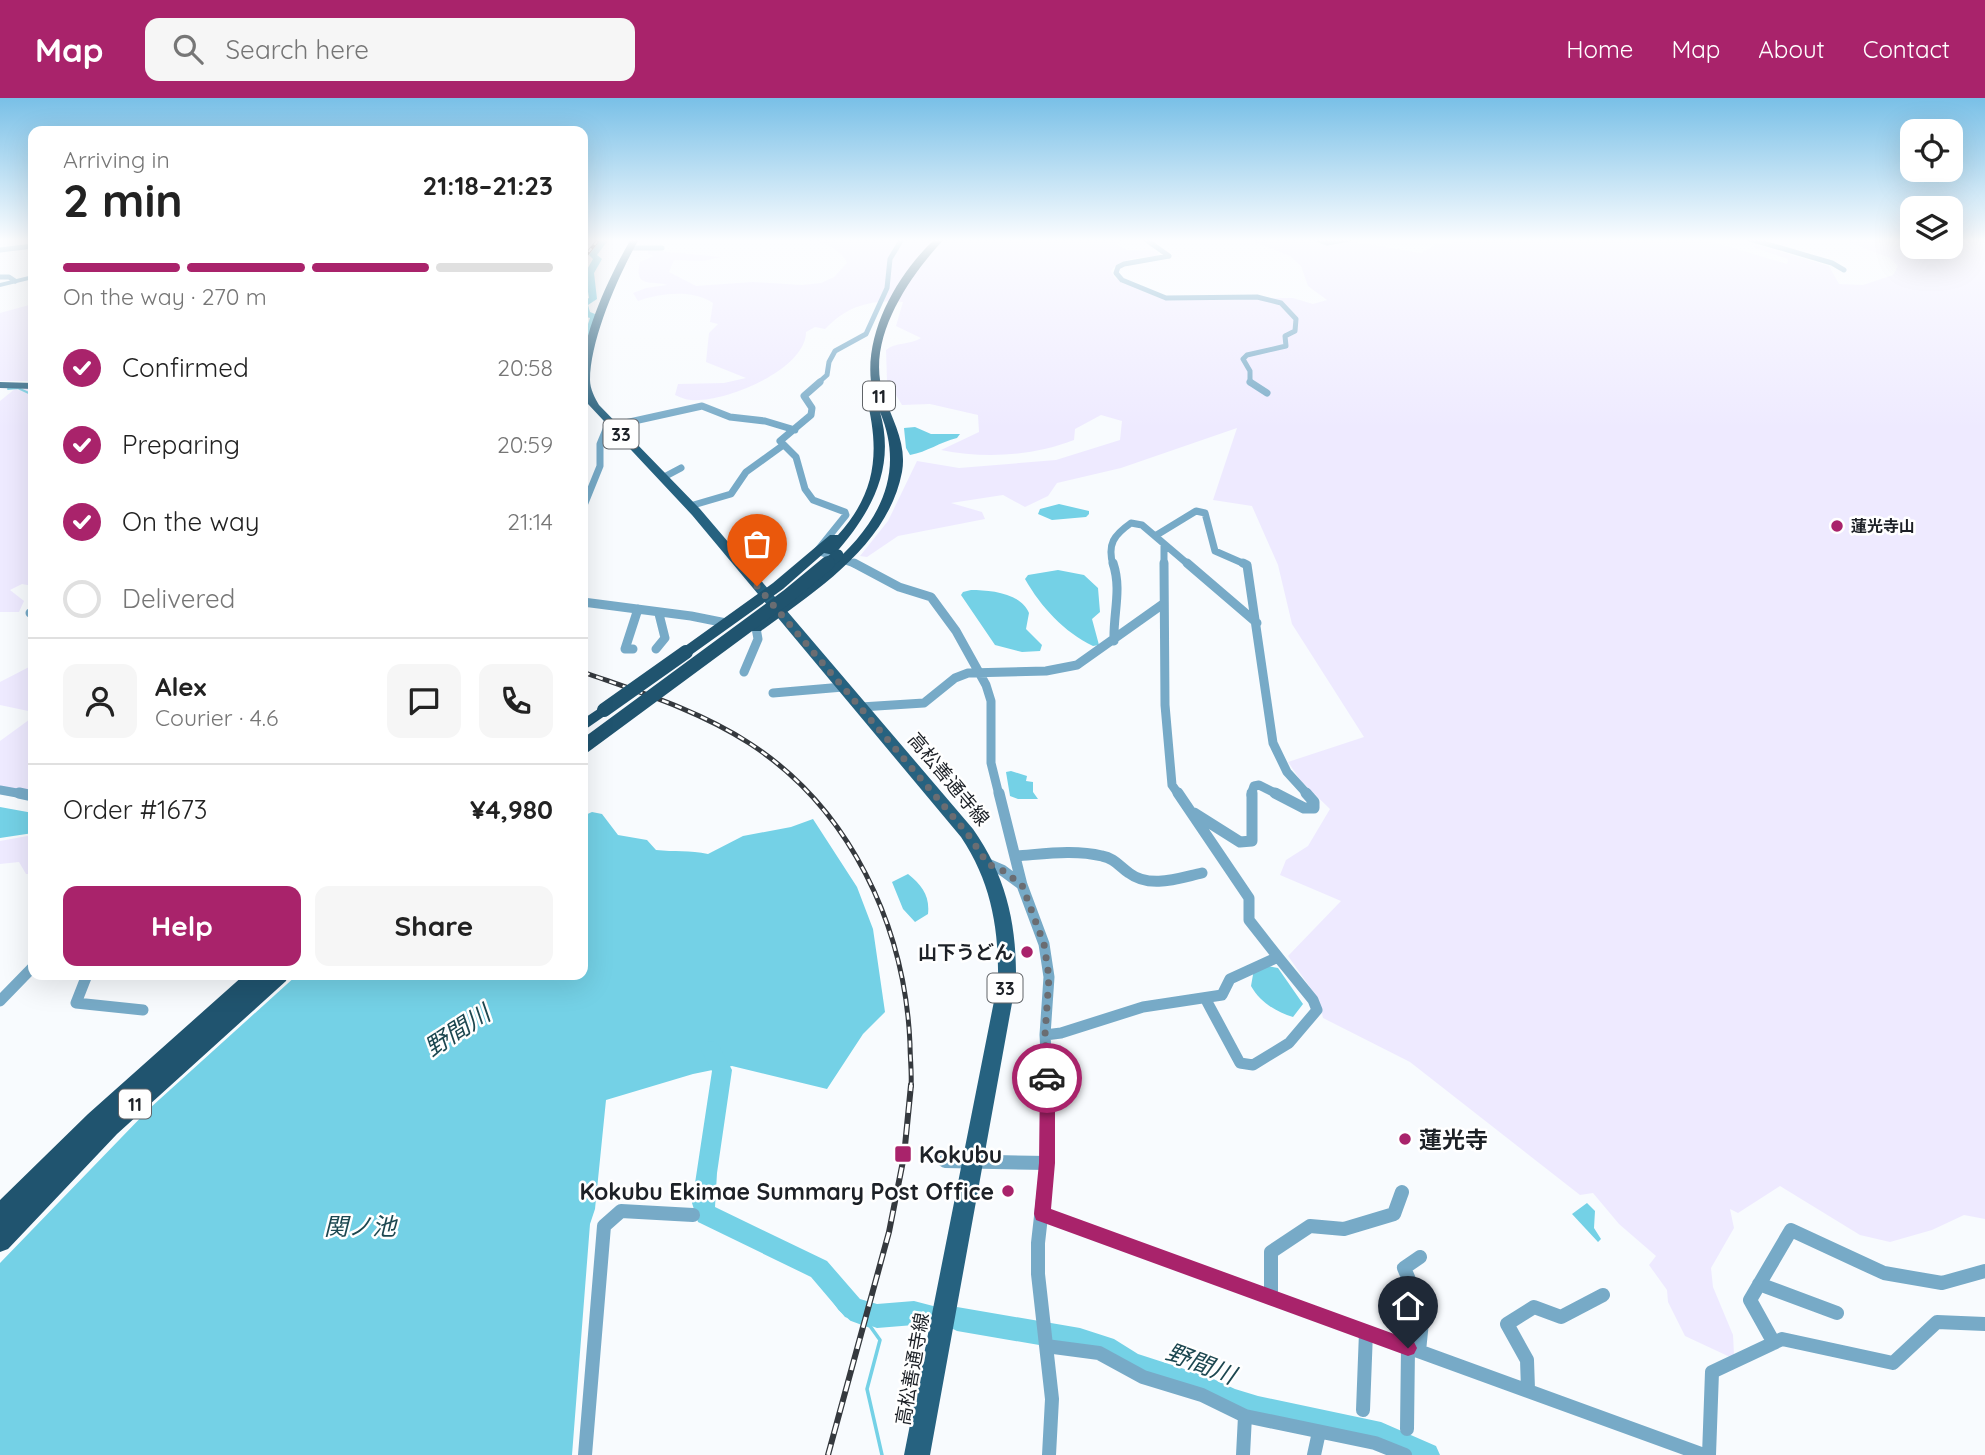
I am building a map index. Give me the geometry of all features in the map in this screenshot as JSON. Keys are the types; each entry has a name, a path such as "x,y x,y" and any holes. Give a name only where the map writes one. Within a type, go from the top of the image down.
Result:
{"highway":[{"name":"11","path":"588,745 833,555 868,484 874,448 877,353 890,302"},
{"path":"833,555 873,526 895,483 898,456 895,428 874,393"},
{"name":"11","path":"588,722 726,624 772,604"},
{"name":"11","path":"588,746 756,628 772,604"},
{"name":"11","path":"588,730 772,604"},
{"name":"11","path":"0,1216 95,1121 250,980"},
{"name":"11","path":"0,1241 110,1127 273,980"}],"main road":[{"name":"高松善通寺線","path":"588,365 607,302"},
{"path":"0,385 28,386"},
{"name":"高松善通寺線","path":"588,391 590,398 613,425 690,506 967,833 988,864 1002,903 1007,929 1006,982 917,1455"}],"street":[{"path":"782,446 780,441 812,412 804,396 827,375 829,362 839,347 866,334 885,302"},
{"path":"1266,393 1250,384 1250,370 1243,359 1247,355 1286,346 1285,336 1295,331 1296,322 1290,310 1278,302"},
{"path":"588,496 600,466 600,444 604,430 613,425 702,406 730,418 765,421 795,429"},
{"path":"690,506 731,494 738,478 747,470 782,446 790,448 796,457 805,489 813,500 845,512 846,515 817,548 899,587 930,597 956,631 991,701 991,763 1022,885 1044,944 1047,966 1045,1035 1049,1102 1038,1274 1052,1399 1049,1455"},
{"path":"664,477 681,468"},
{"path":"1155,536 1196,511 1205,513 1215,551 1247,565 1273,743 1287,772 1314,802 1314,808 1304,808 1259,785 1254,786 1251,796 1252,841 1248,843 1240,842 1188,809"},
{"path":"1114,641 1114,617 1119,589 1109,546 1123,528 1131,523 1142,525 1257,623"},
{"path":"1164,544 1166,705 1172,785 1249,898 1249,920 1313,1000 1317,1010 1289,1042 1253,1065 1240,1063 1205,998"},
{"path":"588,603 659,614 697,614 726,624"},
{"path":"860,707 923,703 955,678 977,671 1063,668 1077,665 1163,604"},
{"path":"633,649 625,649 638,609"},
{"path":"656,649 665,638 659,614"},
{"path":"744,672 758,639 756,628"},
{"path":"773,693 844,687"},
{"path":"0,790 28,795"},
{"path":"1016,856 1107,856 1130,873 1143,879 1163,882 1202,873"},
{"path":"988,864 1002,870 1022,885"},
{"path":"1045,1035 1061,1033 1143,1007 1222,995 1230,979 1278,957"},
{"path":"0,1001 28,972"},
{"path":"85,980 76,1003 143,1010"},
{"path":"945,1161 1047,1163"},
{"path":"1271,1298 1271,1252 1310,1226 1344,1228 1394,1214 1402,1192"},
{"path":"585,1455 604,1226 621,1211 693,1215"},
{"path":"1042,1214 1703,1455 1712,1372 1782,1339 1893,1363 1937,1322 1985,1324"},
{"path":"1774,1343 1749,1300 1791,1230 1884,1273 1942,1283 1985,1271"},
{"path":"1407,1429 1414,1349 1423,1312 1404,1268 1420,1257"},
{"path":"1759,1284 1838,1314"},
{"path":"1528,1389 1527,1360 1507,1324 1534,1307 1561,1317 1603,1295"},
{"path":"1363,1410 1366,1332"},
{"path":"1045,1338 1099,1353 1143,1377 1202,1395 1245,1416 1375,1443 1405,1455"},
{"path":"1243,1455 1245,1416"},
{"path":"1314,1455 1319,1432"}],"shaded area":[{"path":"712,302 877,302 852,309 825,329 815,327 806,332 802,346 793,359 778,371 742,390 705,399 689,400 675,395 678,384 724,383 746,378 706,362 709,333 718,324 710,322"},
{"path":"903,302 1985,302 1985,1219 1964,1215 1932,1230 1890,1242 1860,1235 1780,1186 1738,1213 1730,1209 1734,1228 1711,1268 1713,1287 1733,1335 1734,1354 1730,1357 1685,1336 1668,1302 1667,1290 1649,1265 1656,1256 1619,1224 1593,1193 1580,1195 1410,1062 1323,1018 1319,1000 1288,956 1341,901 1280,875 1286,860 1308,846 1330,809 1301,781 1288,762 1364,737 1292,624 1278,565 1252,506 1213,500 1237,428 1121,468 1057,483 1048,496 1025,507 1003,495 951,503 982,512 985,519 898,536 867,557 860,556 888,521 917,461 959,468 1056,460 1120,440 1122,421 1101,415 1075,429 1074,440 1042,450 992,455 941,450 979,432 978,415 930,404 902,405 887,380 886,350 921,338 896,326"},
{"path":"28,305 28,381 0,381 0,313"},
{"path":"16,388 19,391 18,389 28,388 28,585 22,584 10,590 24,601 19,612 0,612 0,401"},
{"path":"28,668 28,711 0,705 0,682"},
{"path":"28,721 28,790 0,788 0,741"},
{"path":"28,836 28,874 19,862 0,864 0,841"}],"water":[{"path":"915,427 931,434 960,434 957,438 910,455 906,448 904,428"},
{"path":"1059,504 1089,511 1089,514 1086,517 1052,520 1038,514 1040,509"},
{"path":"1058,570 1084,575 1098,588 1100,612 1092,619 1099,645 1093,646 1063,626 1046,609 1025,579 1028,575"},
{"path":"971,590 996,592 1012,597 1025,606 1029,613 1026,629 1042,645 1040,651 1022,652 995,645 961,595"},
{"path":"1006,772 1027,776 1026,781 1033,782 1033,792 1038,799 1018,799 1010,796"},
{"path":"0,807 28,812 28,834 0,838"},
{"name":"関ノ池","path":"588,814 602,814 618,835 647,840 656,850 708,854 743,836 791,827 813,819 857,887 873,929 885,1012 863,1034 827,1089 732,1066 693,1074 606,1100 595,1209 590,1224 572,1455 0,1455 0,1263 150,1108 291,980 588,980"},
{"path":"908,874 921,887 928,902 928,914 915,922 903,909 892,882"},
{"path":"1263,965 1278,968 1303,1004 1293,1017 1269,1006 1251,986 1254,969"},
{"path":"1587,1203 1595,1211 1594,1228 1601,1239 1598,1242 1572,1214"}],"waterway":[{"path":"588,314 595,316 588,338"},
{"path":"8,389 18,388 28,393"},
{"name":"野間川","path":"711,1050 722,1070 706,1173 703,1203 706,1214 819,1269 853,1309 877,1316 914,1313 929,1315"},
{"path":"808,1264 840,1309 851,1319 870,1326 880,1340 867,1389 882,1455"},
{"name":"野間川","path":"957,1319 1080,1340 1105,1348 1133,1364 1209,1389 1230,1400 1258,1409 1381,1435 1427,1455"}],"railway":[{"path":"588,674 668,703 730,731 785,770 816,801 843,836 866,874 883,914 897,956 906,1000 911,1085"},
{"path":"828,1455 889,1232 904,1156 911,1085"}],"way so far":[{"path":"757,586 967,833 988,864 1015,878 1022,885 1044,944 1049,977 1045,1035 1047,1078"}],"place":[{"name":"蓮光寺山","path":"1837,526"},
{"name":"山下うどん","path":"1027,952"},
{"name":"蓮光寺","path":"1405,1139"},
{"name":"Kokubu","path":"903,1154"},
{"name":"Kokubu Ekimae Summary Post Office","path":"1008,1191"}],"route":[{"path":"1047,1078 1047,1163 1042,1214 1408,1348"}]}
